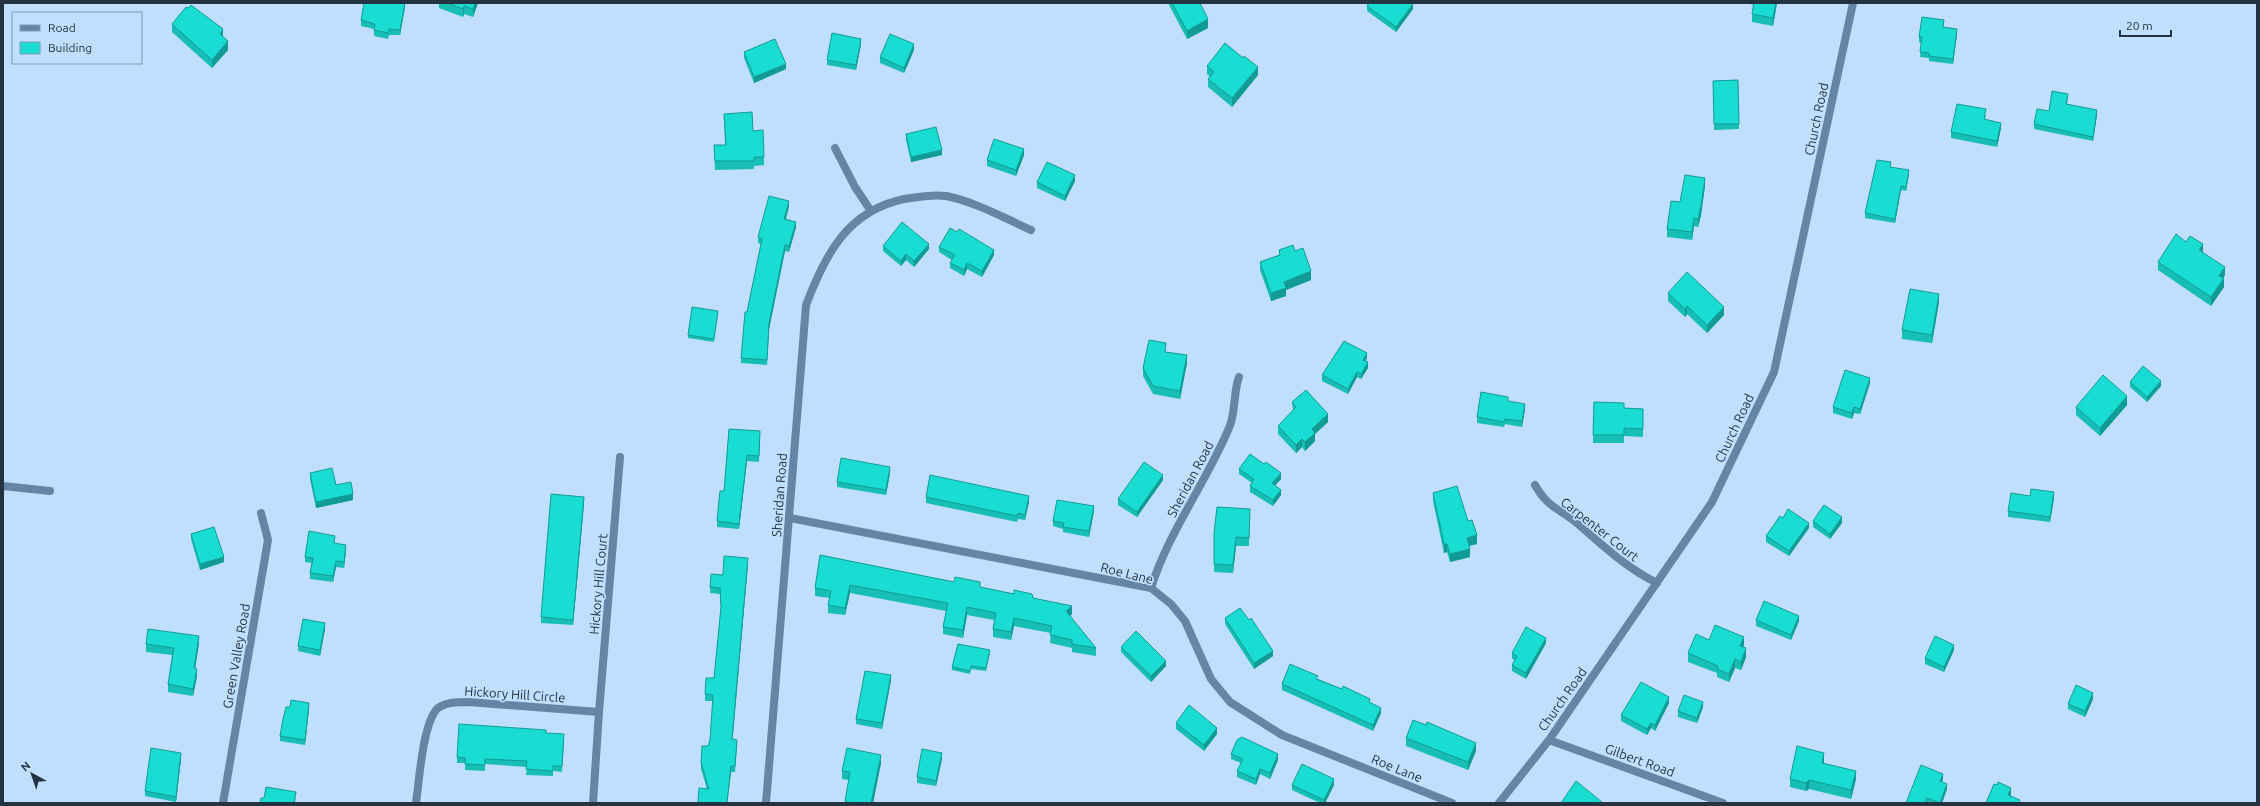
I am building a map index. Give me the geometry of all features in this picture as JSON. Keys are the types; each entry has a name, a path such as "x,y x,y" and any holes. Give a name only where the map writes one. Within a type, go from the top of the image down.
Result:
{"street":[{"name":"Church Road","path":"1499,803 1549,740 1712,502 1774,372 1853,3"},
{"path":"835,148 854,187 871,211"},
{"name":"Sheridan Road","path":"766,803 790,518 797,397 806,305 829,252 846,229 871,211 890,202 914,197 945,196 964,201 1031,230"},
{"name":"Sheridan Road","path":"1151,588 1159,563 1230,427 1235,388 1239,377"},
{"name":"Hickory Hill Court","path":"599,712 620,457"},
{"name":"Carpenter Court","path":"1535,485 1544,500 1577,523 1608,552 1634,571 1657,583"},
{"path":"3,486 50,492"},
{"name":"Green Valley Road","path":"223,803 268,540 261,513"},
{"name":"Roe Lane","path":"790,518 1151,588 1171,604 1185,621 1211,679 1230,702 1282,735 1452,803"},
{"name":"Hickory Hill Circle","path":"416,803 426,735 430,722 439,708 446,704 457,702 493,703 599,712"},
{"path":"593,803 599,712"},
{"name":"Gilbert Road","path":"1549,740 1723,803"}],"building":[{"path":"364,3 405,3 400,30 389,29 388,33 374,30 375,24 361,20"},
{"path":"447,3 475,3 473,9 464,6 463,9"},
{"path":"1172,3 1200,3 1208,19 1187,31"},
{"path":"1369,3 1413,4 1396,27 1367,6"},
{"path":"1754,3 1776,3 1773,18 1752,14"},
{"path":"191,5 223,29 220,34 228,41 212,60 172,24 186,7 188,8"},
{"path":"1922,17 1944,20 1943,27 1957,29 1953,59 1929,56 1929,53 1920,52 1922,37 1919,37"},
{"path":"832,33 861,39 856,65 827,60"},
{"path":"890,34 914,44 904,68 880,57"},
{"path":"775,39 786,64 754,77 744,52"},
{"path":"1225,43 1243,58 1244,56 1258,67 1232,98 1208,79 1214,72 1207,66"},
{"path":"1738,80 1739,124 1714,124 1713,81"},
{"path":"2052,91 2068,94 2066,104 2097,110 2093,137 2034,124 2037,109 2049,111"},
{"path":"1957,104 1986,109 1984,119 2001,123 1997,141 1951,132"},
{"path":"752,112 753,131 763,130 764,157 754,157 754,161 715,161 714,145 726,145 724,114"},
{"path":"936,127 942,150 911,157 906,134"},
{"path":"994,139 1024,149 1016,170 987,160"},
{"path":"1877,160 1891,162 1890,167 1909,170 1906,187 1901,186 1895,219 1865,213"},
{"path":"1047,162 1075,175 1065,196 1037,182"},
{"path":"1685,175 1705,178 1698,219 1694,218 1692,232 1667,229 1671,201 1680,202"},
{"path":"769,196 789,201 784,219 796,222 789,246 785,245 769,323 767,360 741,358 745,312 747,312 762,239 758,237"},
{"path":"902,222 929,244 914,261 906,254 901,261 883,246"},
{"path":"950,228 957,232 959,229 994,250 982,271 967,263 964,270 950,263 955,255 939,247"},
{"path":"2176,234 2186,242 2190,236 2203,244 2199,250 2225,267 2219,276 2224,278 2211,297 2158,262"},
{"path":"1293,245 1295,251 1303,248 1311,271 1284,282 1286,288 1271,293 1260,262 1280,255 1279,250"},
{"path":"1687,272 1724,307 1707,325 1687,306 1685,309 1668,293"},
{"path":"1910,289 1939,294 1932,335 1902,330"},
{"path":"692,307 718,311 714,339 688,335"},
{"path":"1149,340 1166,343 1165,352 1187,355 1180,391 1153,386 1143,368"},
{"path":"1344,341 1367,353 1363,360 1368,362 1361,374 1357,372 1348,389 1322,375"},
{"path":"2143,366 2161,381 2147,397 2130,382"},
{"path":"1845,370 1870,378 1860,409 1854,407 1852,413 1833,407"},
{"path":"2103,375 2127,396 2100,428 2076,407"},
{"path":"1306,390 1328,414 1312,429 1315,433 1305,442 1302,439 1296,445 1278,426 1296,407 1292,402"},
{"path":"1481,392 1508,397 1508,401 1525,404 1522,421 1505,419 1504,422 1477,417"},
{"path":"1594,402 1624,403 1624,408 1643,409 1643,429 1624,428 1624,435 1593,435"},
{"path":"729,429 760,431 759,456 747,455 739,524 717,521 720,491 724,491"},
{"path":"1250,454 1264,464 1266,462 1281,473 1272,483 1281,490 1273,500 1250,486 1254,479 1239,469"},
{"path":"841,458 890,467 886,490 837,482"},
{"path":"1144,462 1163,475 1137,512 1118,499"},
{"path":"332,468 336,485 351,482 353,494 316,502 310,473"},
{"path":"930,475 1029,496 1025,515 1018,513 1017,516 926,497"},
{"path":"1457,486 1468,521 1472,520 1477,535 1467,538 1470,549 1450,554 1447,544 1444,544 1433,493"},
{"path":"2031,489 2054,492 2050,517 2008,511 2011,493 2030,496"},
{"path":"551,494 584,497 573,620 541,617"},
{"path":"1057,500 1094,506 1089,531 1063,527 1064,523 1053,521"},
{"path":"1824,505 1842,517 1830,534 1813,521"},
{"path":"1217,507 1250,509 1249,538 1236,537 1233,565 1214,564 1214,533"},
{"path":"1788,509 1809,523 1789,551 1766,536 1780,516 1783,518"},
{"path":"214,527 224,557 200,564 191,534"},
{"path":"309,531 335,536 334,543 346,545 344,562 336,561 333,576 310,573 313,558 305,557"},
{"path":"820,555 954,582 955,577 980,582 980,587 1014,594 1014,590 1032,594 1033,598 1072,606 1066,611 1096,648 1072,644 1072,640 1050,635 1052,626 1014,618 1011,632 993,629 996,613 967,607 963,630 943,627 948,603 850,585 845,608 828,605 831,591 815,588"},
{"path":"724,556 748,558 732,739 737,740 735,766 731,766 727,803 698,803 699,788 709,789 701,763 702,746 708,746 710,740 713,695 705,694 706,678 714,678 721,607 720,588 710,587 711,574 723,575"},
{"path":"1764,601 1799,616 1791,635 1756,620"},
{"path":"1240,608 1249,620 1251,618 1273,651 1254,663 1225,618"},
{"path":"303,619 325,623 320,650 298,646"},
{"path":"1715,625 1744,637 1740,646 1746,648 1741,662 1735,659 1729,674 1717,669 1718,666 1688,653 1696,634 1709,640"},
{"path":"1526,627 1546,638 1526,673 1512,665 1517,656 1512,653"},
{"path":"148,629 199,636 194,668 197,669 193,689 168,684 174,648 146,644"},
{"path":"1136,631 1166,661 1151,676 1121,647"},
{"path":"1935,636 1954,645 1944,667 1925,658"},
{"path":"958,644 990,650 986,668 971,666 970,671 952,667"},
{"path":"1290,664 1318,676 1316,679 1342,689 1343,686 1370,699 1369,702 1381,708 1373,725 1282,684"},
{"path":"865,671 891,675 882,723 856,719"},
{"path":"1641,682 1669,697 1655,725 1651,723 1647,729 1621,715"},
{"path":"2076,685 2093,693 2085,711 2068,704"},
{"path":"1684,695 1703,702 1697,718 1678,711"},
{"path":"291,700 309,703 305,740 280,736 286,707 290,707"},
{"path":"1189,705 1217,728 1204,745 1176,723"},
{"path":"1413,720 1426,725 1427,722 1476,743 1468,762 1406,738"},
{"path":"459,724 546,730 546,733 564,734 562,766 553,766 553,771 526,769 527,761 485,759 485,765 465,764 465,758 457,757"},
{"path":"1242,737 1278,754 1270,773 1260,769 1256,779 1237,771 1243,759 1231,754 1237,740"},
{"path":"1797,746 1824,753 1822,763 1856,771 1851,790 1809,780 1806,783 1790,779"},
{"path":"151,748 181,753 176,797 145,791"},
{"path":"847,748 881,755 871,803 852,803 845,801 850,772 842,771"},
{"path":"922,749 942,753 936,781 917,777"},
{"path":"1302,764 1334,779 1324,800 1292,785"},
{"path":"1921,765 1943,774 1940,781 1947,784 1940,803 1927,798 1925,803 1906,803"},
{"path":"1576,781 1603,803 1561,803"},
{"path":"1998,782 2011,788 2008,795 2020,800 2019,803 1986,803 1994,784 1997,785"},
{"path":"266,787 296,792 294,803 260,803 261,798 264,798"}]}
